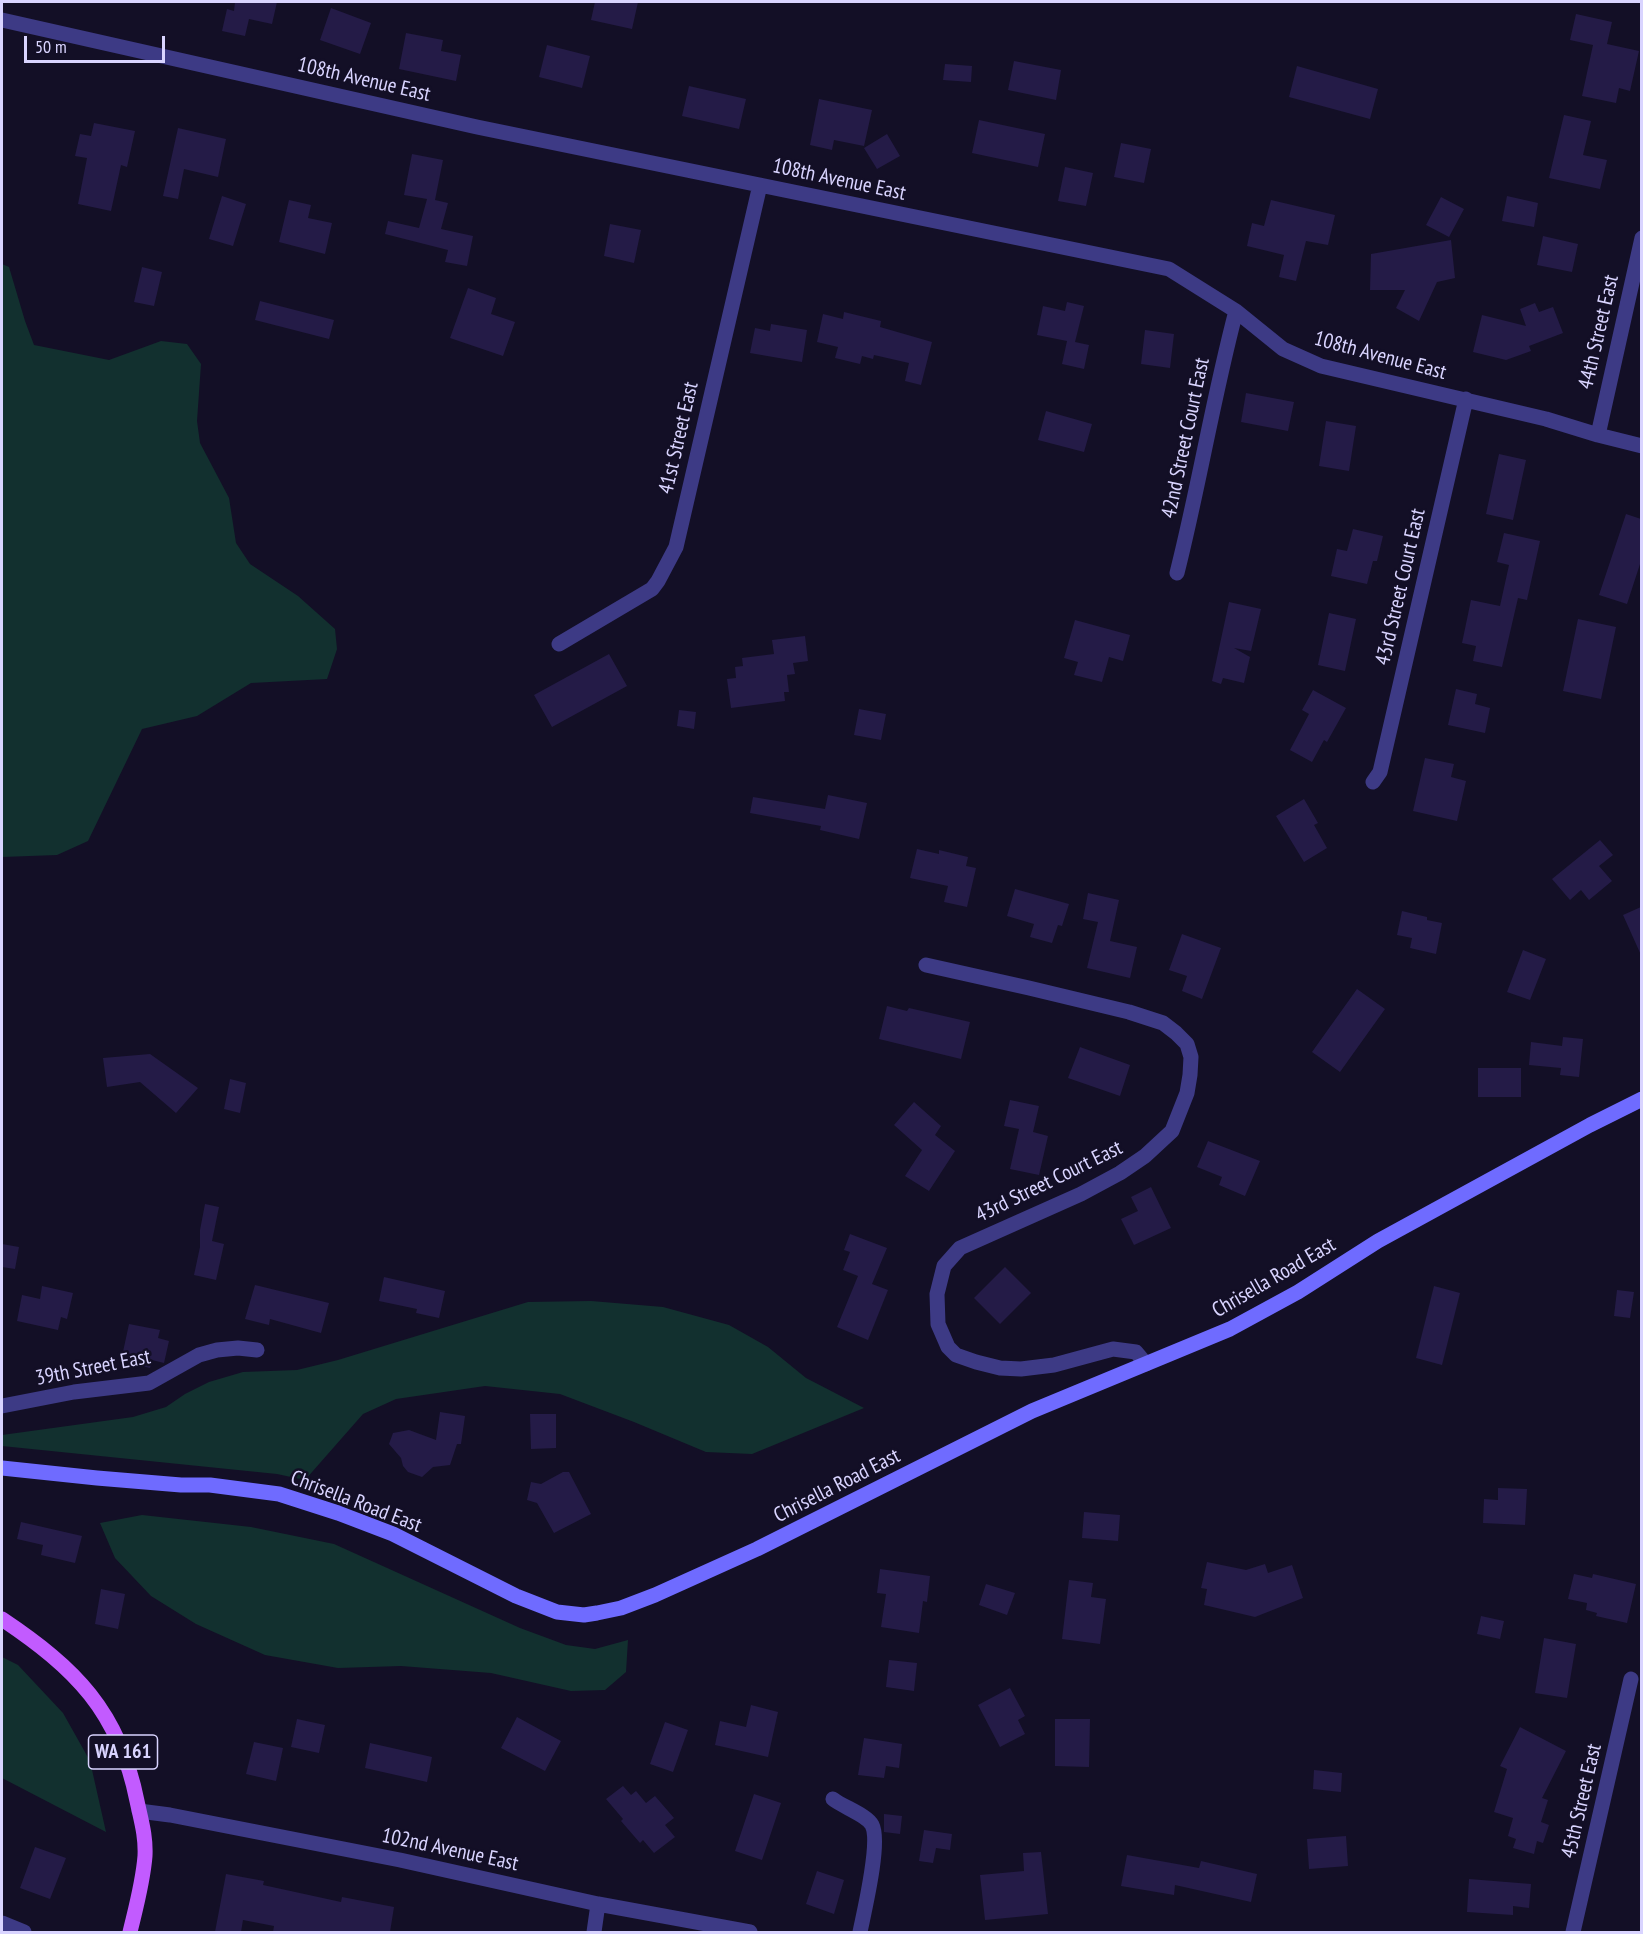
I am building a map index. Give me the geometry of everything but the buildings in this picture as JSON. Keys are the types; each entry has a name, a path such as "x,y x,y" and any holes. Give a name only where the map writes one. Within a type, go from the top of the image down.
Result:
{"main road":[{"name":"WA 161","path":"2,1619 33,1640 71,1672 109,1721 125,1756 144,1827 145,1856 130,1932"}],"street":[{"name":"108th Avenue East","path":"2,20 477,127 1168,269 1236,311 1283,349 1321,366 1466,399 1641,446"},
{"name":"41st Street East","path":"559,644 652,589 676,547 760,185"},
{"name":"44th Street East","path":"1598,435 1641,238"},
{"name":"42nd Street Court East","path":"1177,573 1198,489 1220,371 1236,311"},
{"name":"43rd Street Court East","path":"1372,782 1380,772 1466,399"},
{"name":"43rd Street Court East","path":"926,966 1129,1012 1163,1023 1187,1044 1191,1057 1187,1093 1172,1131 1145,1156 1120,1173 1081,1194 960,1248 944,1266 937,1294 938,1324 948,1347 956,1355 976,1362 1000,1368 1021,1369 1054,1365 1113,1348 1136,1352 1146,1364"},
{"name":"Chrisella Road East","path":"2,1468 181,1485 210,1485 279,1494 393,1534 516,1596 557,1612 584,1615 621,1608 757,1549 1032,1411 1230,1329 1298,1292 1378,1241 1641,1099"},
{"name":"39th Street East","path":"2,1406 74,1392 149,1383 199,1355 238,1348 257,1350"},
{"name":"45th Street East","path":"1574,1932 1630,1679"},
{"path":"833,1799 845,1808 861,1815 872,1826 874,1844 860,1932"},
{"name":"102nd Avenue East","path":"139,1811 400,1860 598,1904 750,1932"},
{"path":"594,1932 598,1904"},
{"path":"2,1923 24,1932"}],"green space":[{"path":"2,264 9,267 34,345 109,360 161,341 187,344 201,364 197,421 200,443 229,498 236,543 250,564 298,596 335,629 337,649 327,679 251,683 197,716 142,729 88,841 57,855 2,857"},
{"path":"591,1301 663,1307 729,1325 768,1347 806,1378 864,1408 752,1454 706,1452 560,1394 485,1386 396,1399 363,1414 305,1480 277,1474 2,1446 2,1435 133,1417 166,1407 209,1382 243,1372 297,1370 338,1360 528,1302"},
{"path":"142,1515 251,1527 334,1544 520,1628 566,1645 595,1649 628,1640 626,1672 605,1690 571,1691 491,1673 401,1666 338,1668 265,1655 196,1624 151,1596 115,1558 100,1523"},
{"path":"2,1657 18,1665 63,1713 90,1761 106,1832 2,1778"}]}
